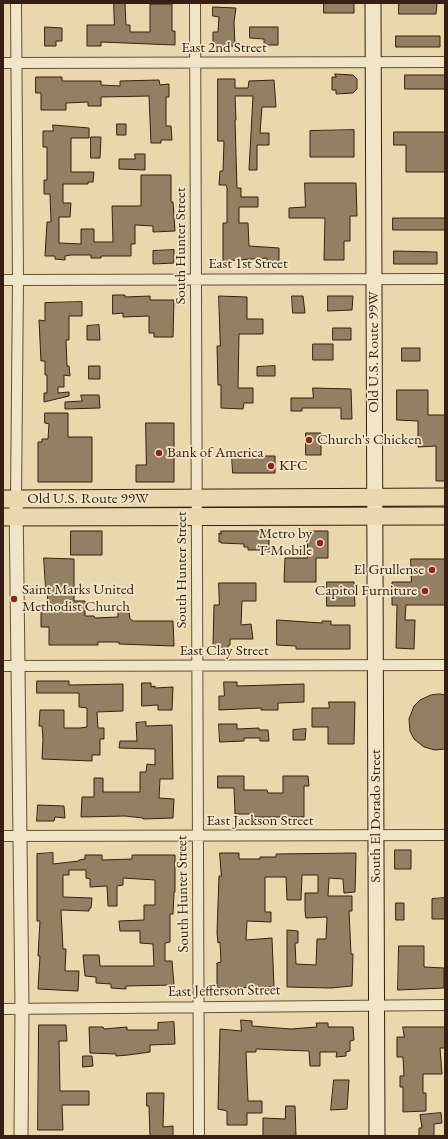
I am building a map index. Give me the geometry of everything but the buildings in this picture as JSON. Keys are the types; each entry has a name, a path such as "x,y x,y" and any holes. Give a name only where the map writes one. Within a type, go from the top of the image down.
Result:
{"main road":[{"name":"Old U.S. Route 99W","path":"10,499 375,497 373,3"},
{"path":"375,497 445,497"},
{"name":"South El Dorado Street","path":"375,497 377,1136"},
{"name":"Old U.S. Route 99W","path":"10,517 445,516"}],"street":[{"path":"16,3 18,280 10,517 18,666 21,836 21,1136"},
{"name":"South Hunter Street","path":"195,3 199,1136"},
{"name":"East 2nd Street","path":"3,63 445,62"},
{"name":"East 1st Street","path":"3,280 445,279"},
{"name":"East Clay Street","path":"3,666 445,665"},
{"name":"East Jackson Street","path":"3,836 445,835"},
{"name":"East Jefferson Street","path":"3,1009 199,1006 445,1005"}],"place":[{"name":"Church's Chicken","path":"309,440"},
{"name":"Bank of America","path":"159,453"},
{"name":"KFC","path":"271,466"},
{"name":"Metro by T-Mobile","path":"320,543"},
{"name":"El Grullense","path":"432,570"},
{"name":"Capitol Furniture","path":"425,591"},
{"name":"Saint Marks United Methodist Church","path":"14,599"}]}
